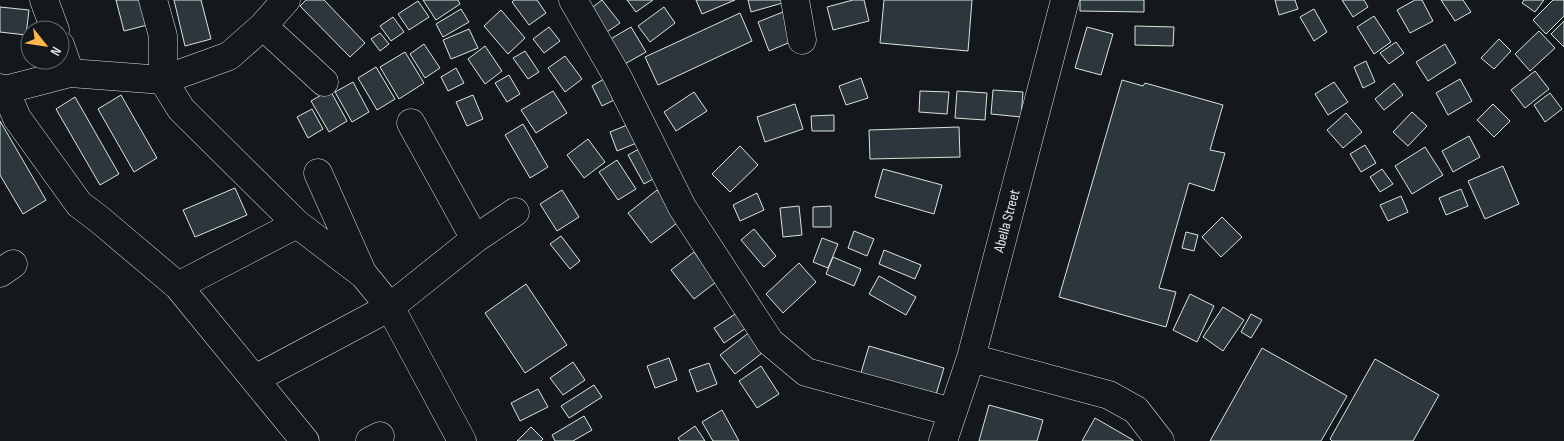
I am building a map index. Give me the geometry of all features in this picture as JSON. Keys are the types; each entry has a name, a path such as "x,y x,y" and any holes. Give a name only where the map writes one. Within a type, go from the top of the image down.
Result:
{"street":[{"path":"44,0 51,20"},
{"path":"153,0 163,36 163,80 181,109 297,224 364,275 390,306 462,441"},
{"path":"286,0 263,26 229,56 163,80 70,74 3,89 17,118 79,204 178,286 305,441"},
{"path":"573,0 617,76 682,207 770,342 806,372 952,412"},
{"path":"795,0 802,40"},
{"name":"Abella Street","path":"943,441 971,358 1065,0"},
{"path":"263,26 324,82"},
{"path":"69,70 70,74"},
{"path":"411,123 475,239"},
{"path":"318,173 364,275"},
{"path":"254,380 390,306 475,239 515,212"},
{"path":"178,286 297,224"},
{"path":"971,358 1109,396 1136,410 1160,441"}],"building":[{"path":"116,0 145,0 151,24 124,31"},
{"path":"174,0 201,0 211,39 185,46"},
{"path":"306,0 324,0 365,43 350,57 300,6"},
{"path":"423,0 458,0 460,4 436,20"},
{"path":"514,0 537,0 546,13 529,25 512,2"},
{"path":"602,0 620,23 601,36 585,13"},
{"path":"627,0 653,0 636,12"},
{"path":"696,0 735,0 702,14"},
{"path":"748,0 786,0 786,2 751,12"},
{"path":"853,0 864,0 869,21 833,30 827,7"},
{"path":"884,0 972,0 968,51 880,43"},
{"path":"1080,0 1144,0 1144,12 1080,11"},
{"path":"1275,0 1295,0 1298,9 1279,15"},
{"path":"1342,0 1364,0 1368,7 1353,17"},
{"path":"1415,0 1422,0 1433,21 1410,33 1397,10"},
{"path":"1441,0 1463,0 1471,12 1455,21"},
{"path":"1524,0 1544,0 1535,12 1522,3"},
{"path":"1553,0 1564,0 1564,16 1546,34 1533,20"},
{"path":"418,1 429,17 409,30 398,14"},
{"path":"0,7 29,10 28,20 20,20 20,34 0,32"},
{"path":"664,7 675,23 650,42 638,26"},
{"path":"461,9 469,22 443,37 436,24"},
{"path":"1314,9 1327,32 1314,41 1300,17"},
{"path":"501,10 525,38 508,54 484,26"},
{"path":"788,10 800,38 769,51 758,22"},
{"path":"740,13 752,41 658,85 645,57"},
{"path":"1374,16 1391,42 1374,54 1357,27"},
{"path":"393,17 404,32 391,41 380,26"},
{"path":"1564,21 1564,47 1551,34"},
{"path":"1135,26 1174,27 1173,46 1135,45"},
{"path":"549,27 560,41 544,53 533,39"},
{"path":"631,27 646,52 616,69 602,44"},
{"path":"1087,27 1113,34 1101,75 1075,68"},
{"path":"469,29 478,48 451,59 443,40"},
{"path":"1539,31 1555,48 1530,71 1515,54"},
{"path":"380,33 389,44 380,51 371,39"},
{"path":"1499,39 1511,51 1494,69 1481,58"},
{"path":"1396,42 1404,53 1389,64 1380,53"},
{"path":"424,44 440,68 425,78 410,54"},
{"path":"1445,44 1456,63 1428,81 1416,62"},
{"path":"485,46 502,71 485,84 468,59"},
{"path":"525,51 539,72 528,79 513,58"},
{"path":"405,52 424,83 399,99 380,67"},
{"path":"565,56 582,79 565,92 548,68"},
{"path":"1366,61 1375,82 1363,88 1354,67"},
{"path":"376,67 395,99 377,110 358,78"},
{"path":"456,68 464,83 448,91 441,77"},
{"path":"1535,71 1549,89 1525,108 1511,90"},
{"path":"509,75 520,94 507,102 495,83"},
{"path":"609,76 620,97 602,106 592,86"},
{"path":"861,78 868,98 846,105 839,86"},
{"path":"1460,79 1472,101 1448,115 1436,93"},
{"path":"1122,80 1143,86 1145,83 1223,105 1210,150 1225,153 1214,191 1189,183 1159,288 1176,292 1166,327 1059,297"},
{"path":"353,82 369,112 352,122 335,92"},
{"path":"1334,82 1348,102 1328,115 1315,94"},
{"path":"1394,83 1403,95 1384,110 1375,99"},
{"path":"330,90 347,121 329,132 311,101"},
{"path":"993,90 1023,92 1021,117 991,114"},
{"path":"553,91 567,113 536,133 521,110"},
{"path":"920,91 949,92 947,114 919,112"},
{"path":"957,91 987,93 985,120 955,118"},
{"path":"694,92 707,111 676,131 664,112"},
{"path":"1550,93 1562,109 1545,122 1534,105"},
{"path":"121,95 157,158 134,172 98,109"},
{"path":"473,95 483,119 467,126 456,102"},
{"path":"75,97 119,174 100,185 56,109"},
{"path":"795,104 803,129 765,142 757,117"},
{"path":"1493,104 1510,121 1494,137 1477,120"},
{"path":"312,109 323,129 308,138 297,117"},
{"path":"1412,112 1427,126 1408,146 1393,132"},
{"path":"1346,113 1362,132 1343,148 1327,130"},
{"path":"834,115 834,131 812,131 811,116"},
{"path":"0,121 46,200 23,214 0,175"},
{"path":"637,121 644,140 617,151 610,132"},
{"path":"523,124 548,167 530,178 505,135"},
{"path":"959,127 960,157 870,159 869,130"},
{"path":"1469,136 1480,157 1453,172 1442,151"},
{"path":"588,139 605,162 584,178 567,155"},
{"path":"648,144 664,173 644,184 628,155"},
{"path":"1365,145 1376,163 1361,172 1350,154"},
{"path":"740,146 758,165 730,192 712,174"},
{"path":"1425,147 1443,175 1412,194 1395,166"},
{"path":"617,160 636,189 618,200 599,172"},
{"path":"1503,166 1519,204 1485,219 1468,181"},
{"path":"883,169 942,185 934,214 875,197"},
{"path":"1382,169 1393,184 1380,192 1370,177"},
{"path":"235,188 247,215 195,237 183,210"},
{"path":"1461,189 1468,206 1446,215 1439,198"},
{"path":"562,190 579,217 557,231 540,204"},
{"path":"657,190 681,220 651,243 628,213"},
{"path":"757,193 764,210 740,221 733,205"},
{"path":"1401,196 1408,212 1388,221 1380,205"},
{"path":"799,206 802,235 783,237 780,208"},
{"path":"831,206 831,227 813,227 813,207"},
{"path":"1222,217 1242,237 1221,257 1202,237"},
{"path":"754,229 776,256 764,267 741,240"},
{"path":"854,231 874,239 867,256 848,248"},
{"path":"1186,232 1198,235 1194,251 1182,248"},
{"path":"561,236 580,261 570,269 550,244"},
{"path":"822,238 838,244 828,268 813,262"},
{"path":"884,250 921,265 915,279 879,264"},
{"path":"694,252 716,282 694,299 671,270"},
{"path":"833,257 861,269 854,286 826,274"},
{"path":"799,263 816,282 783,313 766,294"},
{"path":"879,276 916,297 906,315 869,294"},
{"path":"526,284 567,345 525,373 485,313"},
{"path":"1190,294 1214,306 1197,342 1173,330"},
{"path":"1223,307 1244,320 1223,351 1203,337"},
{"path":"743,309 752,324 724,343 714,328"},
{"path":"1251,314 1262,320 1251,338 1241,332"},
{"path":"751,331 766,350 735,374 720,355"},
{"path":"869,346 944,368 935,398 860,376"},
{"path":"1262,348 1347,396 1321,441 1210,441"},
{"path":"669,358 677,380 655,388 647,366"},
{"path":"1375,359 1439,395 1413,441 1332,441 1330,439"},
{"path":"573,362 585,380 563,395 550,378"},
{"path":"709,363 717,384 697,392 689,370"},
{"path":"761,366 779,394 757,408 739,381"},
{"path":"594,385 602,397 569,418 561,406"},
{"path":"538,389 548,407 520,421 511,403"},
{"path":"989,405 1043,420 1037,441 979,441"},
{"path":"722,410 739,441 713,441 702,422"},
{"path":"584,416 592,430 573,441 555,441 552,435"},
{"path":"1095,418 1133,440 1133,441 1082,441"},
{"path":"695,426 705,441 680,441 678,438"},
{"path":"531,427 543,439 541,441 517,441"}]}
